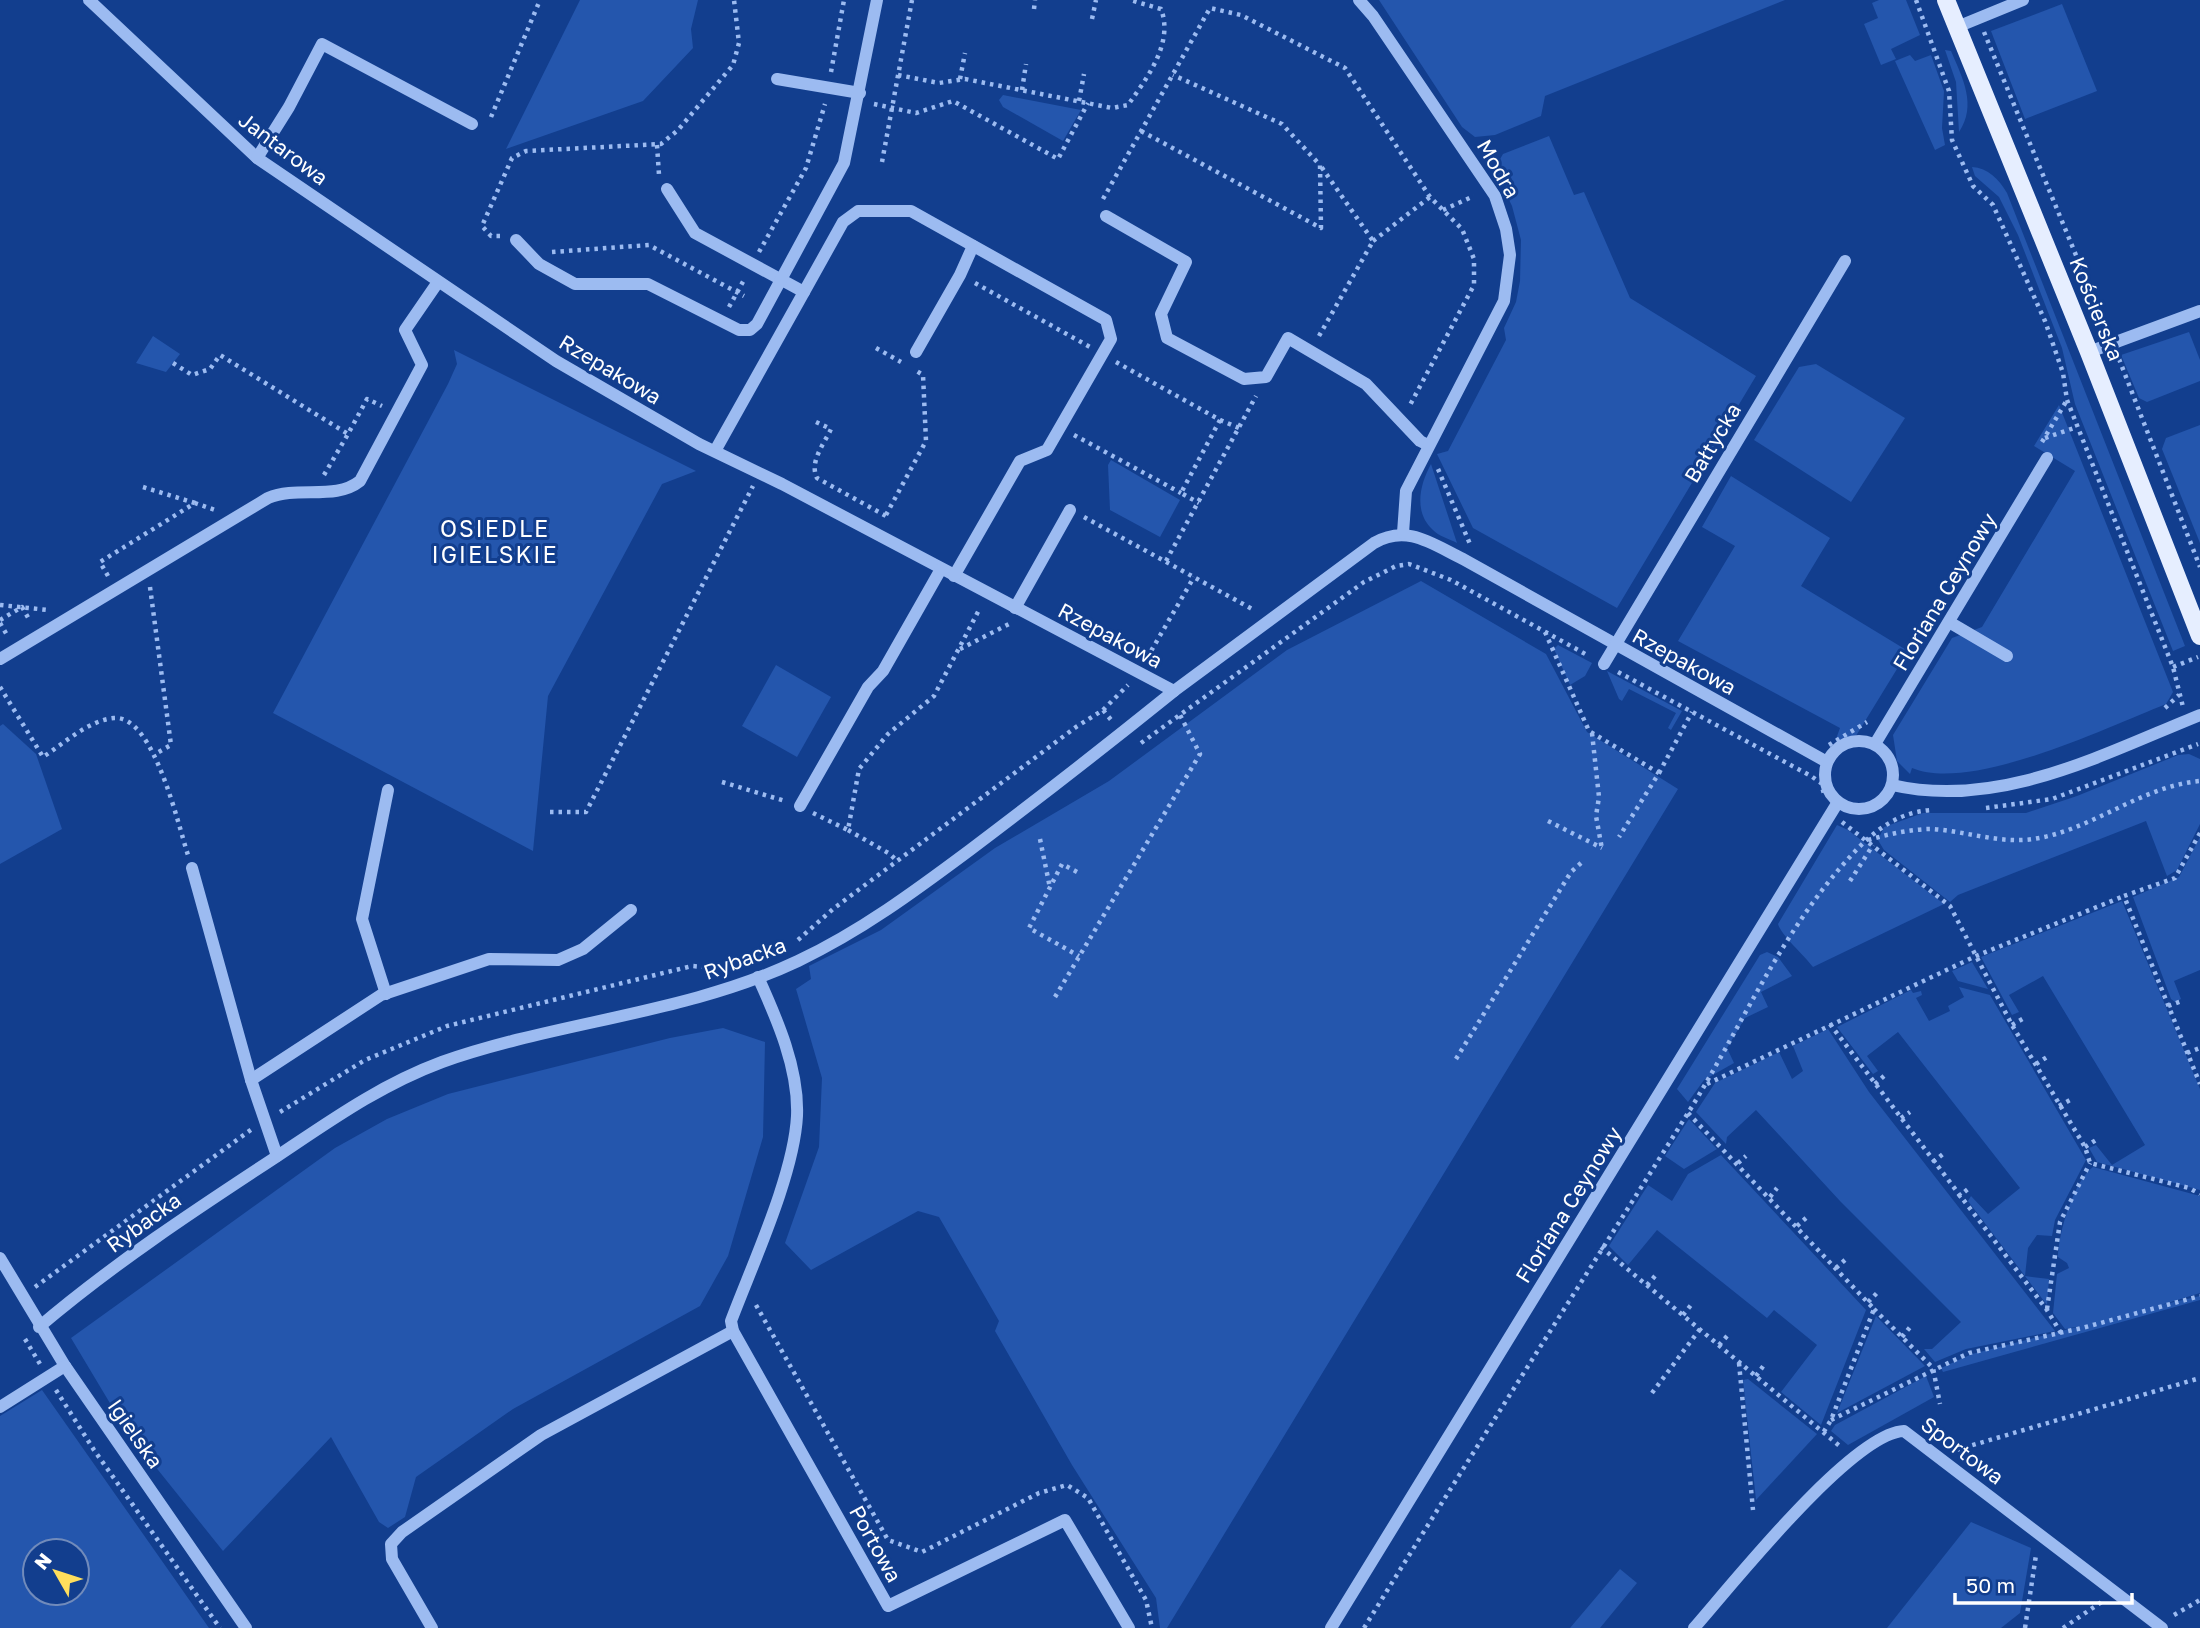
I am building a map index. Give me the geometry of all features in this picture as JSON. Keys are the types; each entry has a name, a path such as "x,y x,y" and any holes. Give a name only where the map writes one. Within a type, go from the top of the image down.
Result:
{"main road":[{"name":"Kościerska","path":"1946,0 2089,352 2200,636"}],"street":[{"name":"Jantarowa","path":"89,0 257,159 438,282"},
{"path":"516,240 539,264 583,286 648,284 739,330 750,330 757,324 844,163 860,98 877,0"},
{"name":"Modra","path":"1359,0 1373,16 1488,183 1506,229 1510,255 1504,301 1406,491 1403,533"},
{"path":"1956,27 2023,0"},
{"path":"257,159 289,107 322,44 471,124"},
{"path":"777,79 828,88 860,98"},
{"path":"667,189 695,233 804,292"},
{"path":"715,452 843,222 858,211 911,211 1106,320 1111,339 1047,450 1020,461 954,576"},
{"path":"1106,216 1186,262 1161,314 1167,338 1244,379 1266,377 1288,338 1366,384 1428,445"},
{"path":"916,352 960,275 973,246"},
{"name":"Bałtycka","path":"1604,664 1845,261"},
{"path":"0,659 276,495 293,490 343,491 365,474 422,365 405,330 438,282"},
{"name":"Rzepakowa","path":"438,282 568,368 715,452 760,473 1174,691 1374,543 1388,535 1403,533 1416,536 1463,559 1614,646 1826,762"},
{"path":"2089,352 2200,311"},
{"name":"Floriana Ceynowy","path":"1875,744 2047,458"},
{"path":"1015,608 1070,510"},
{"path":"800,806 868,687 883,671 942,569"},
{"path":"1949,622 2007,656"},
{"name":"Rybacka","path":"39,1327 72,1299 212,1198 379,1089 440,1063 510,1040 692,998 758,977 796,962 859,930 1174,691"},
{"path":"1892,785 1913,790 1965,792 2011,785 2055,772 2200,715"},
{"path":"1856,741 1875,744 1891,762 1892,785 1887,795 1870,808 1848,808 1838,803 1825,784 1826,762 1842,745 1856,741"},
{"path":"386,994 362,919 388,790"},
{"name":"Floriana Ceynowy","path":"1331,1628 1838,803"},
{"path":"192,868 251,1080 277,1156"},
{"path":"251,1080 386,994 489,959 558,960 583,949 631,910"},
{"path":"432,1628 392,1559 391,1544 402,1532 541,1435 733,1331 731,1321 779,1194 797,1116 782,1030 758,977"},
{"name":"Igielska","path":"0,1258 39,1327 246,1628"},
{"name":"Portowa","path":"733,1331 888,1606 1065,1520 1129,1628"},
{"path":"0,1406 65,1366"},
{"name":"Sportowa","path":"1694,1628 1812,1496 1854,1458 1887,1434 1904,1431 2160,1627"}],"path":[{"path":"491,117 540,0"},
{"path":"516,240 511,235 491,236 482,226 512,158 526,151 657,145 678,130 733,65 739,43 734,0"},
{"path":"721,321 806,169 821,125 844,0"},
{"path":"882,162 912,0"},
{"path":"1034,9 1035,0"},
{"path":"1092,19 1096,0"},
{"path":"898,75 939,83 960,79 1112,108 1128,105 1163,47 1166,20 1161,9 1130,0"},
{"path":"1916,0 1949,91 1952,139 1973,187 1993,205 2045,321 2077,427 2173,667 2179,695 2167,707 2155,712"},
{"path":"1106,216 1097,210 1210,8 1241,15 1345,68 1430,197 1462,229 1474,260 1474,285 1401,421"},
{"path":"1978,18 2112,343 2200,567"},
{"path":"960,79 965,53"},
{"path":"1021,90 1026,64"},
{"path":"1079,101 1084,74"},
{"path":"1173,75 1282,124 1320,165 1373,241"},
{"path":"860,98 916,113 953,101 1058,159 1088,103"},
{"path":"1141,131 1321,228 1320,165"},
{"path":"657,145 659,175 667,189"},
{"path":"1311,351 1373,241 1430,197"},
{"path":"1443,210 1469,198"},
{"path":"539,264 548,253 649,244 744,296"},
{"path":"960,275 1220,420 1239,428"},
{"path":"876,348 923,375 928,430 926,441 886,515"},
{"path":"227,359 230,353"},
{"path":"173,363 192,375 210,369 220,355 348,433"},
{"path":"1166,561 1266,377"},
{"path":"324,491 324,472 368,399 383,407 387,400"},
{"path":"1181,493 1220,420"},
{"path":"816,422 831,429 815,462 813,470 817,478 886,515 891,528 886,540"},
{"path":"2044,438 2077,427"},
{"path":"1060,428 1199,503"},
{"path":"1428,445 1470,545"},
{"path":"551,812 586,812 760,473"},
{"path":"143,487 218,511 226,524"},
{"path":"98,584 109,577 100,562 195,503"},
{"path":"1070,510 1262,615 1266,623"},
{"path":"1103,709 1133,748 1364,582 1396,566 1409,564 1451,580 1821,783 1824,794 1817,807 1868,840 1950,905 2012,1025 2085,1147 2090,1163 2060,1222 2047,1310"},
{"path":"796,962 788,948 832,909 1103,709 1138,672 1163,636 1194,577"},
{"path":"150,586 171,745 155,754"},
{"path":"0,605 53,611"},
{"path":"22,607 39,636"},
{"path":"0,620 22,607"},
{"path":"848,830 859,769 888,734 934,696 981,607"},
{"path":"958,650 1012,623"},
{"path":"1544,631 1592,733 1599,797 1596,816 1602,849 1548,821"},
{"path":"2173,667 2200,656"},
{"path":"0,687 43,757 99,722 116,717 129,721 155,754 192,868"},
{"path":"1619,837 1659,773 1692,712"},
{"path":"1055,997 1200,754 1180,715"},
{"path":"1592,733 1659,773"},
{"path":"1364,1628 1601,1247 1688,1113 1782,947 1847,860 1868,840 1891,833 1931,829 2033,839 2072,828 2140,798 2200,781"},
{"path":"722,782 800,806 848,830 890,854 898,862"},
{"path":"1913,790 1913,811"},
{"path":"1705,1084 1976,956 2175,878 2200,833"},
{"path":"1040,839 1050,888"},
{"path":"1850,881 1872,845"},
{"path":"1456,1059 1571,872 1581,863"},
{"path":"1077,872 1062,864 1029,928 1079,956"},
{"path":"2124,896 2200,1084"},
{"path":"35,1286 265,1122 365,1060 447,1026 662,972 692,966 717,968 745,955 763,961"},
{"path":"2168,1006 2182,1001"},
{"path":"2012,1025 2024,1018"},
{"path":"1830,1024 1958,1197 2047,1310 2061,1333"},
{"path":"2187,1053 2200,1048"},
{"path":"2036,1064 2046,1058"},
{"path":"1875,1084 1884,1076"},
{"path":"2059,1106 2072,1099"},
{"path":"1901,1118 1910,1112"},
{"path":"1688,1113 1770,1196 1874,1309 1933,1367 1940,1404"},
{"path":"2085,1147 2096,1140"},
{"path":"1933,1162 1943,1154"},
{"path":"1738,1163 1746,1156"},
{"path":"2090,1163 2189,1188 2200,1194"},
{"path":"1770,1196 1777,1188"},
{"path":"1958,1197 1968,1189"},
{"path":"1797,1226 1806,1218"},
{"path":"1601,1247 1854,1458"},
{"path":"1836,1268 1846,1259"},
{"path":"1647,1286 1655,1276"},
{"path":"1868,1302 1878,1292"},
{"path":"757,1293 754,1302 888,1539 922,1552 1039,1493 1067,1485 1088,1498 1146,1600 1152,1628"},
{"path":"1832,1420 1933,1367 1980,1349 2061,1333 2200,1296"},
{"path":"1683,1315 1691,1305"},
{"path":"1823,1433 1832,1420 1874,1309"},
{"path":"1902,1337 1911,1326"},
{"path":"1652,1393 1700,1329"},
{"path":"1719,1345 1728,1335"},
{"path":"1739,1362 1753,1510"},
{"path":"1756,1376 1764,1365"},
{"path":"47,1377 94,1450 220,1628"},
{"path":"1944,1459 1951,1451 2200,1378"},
{"path":"2025,1628 2038,1547"},
{"path":"2063,1628 2107,1599"},
{"path":"2160,1627 2200,1600"}],"shaded area":[{"path":"580,0 698,0 691,29 693,48 643,101 506,149"},
{"path":"1379,0 1785,0 1545,96 1541,116 1495,135 1475,137 1462,127"},
{"path":"1879,0 1906,0 1920,35 1891,49 1896,59 1881,65 1864,24 1878,18 1872,3"},
{"path":"2062,4 2097,91 2025,119 1991,31"},
{"path":"1945,50 1951,51 1968,102 1959,132 1956,82"},
{"path":"1910,55 1915,61 1931,55 1944,91 1942,128 1945,145 1935,150 1895,61"},
{"path":"1003,95 1081,110 1063,141 1003,107 999,100"},
{"path":"1549,136 1574,195 1584,192 1630,298 1756,376 1617,608 1473,528 1437,454 1448,451 1506,340 1504,328 1516,302 1520,281 1521,240 1512,206 1496,173 1496,166 1503,154"},
{"path":"1972,167 1993,175 2007,193 2185,646 2173,651 2075,404 2062,348 2018,235 1999,197 1975,176"},
{"path":"2189,332 2200,360 2200,381 2147,402 2139,398 2121,355"},
{"path":"153,336 180,354 166,372 136,363"},
{"path":"454,350 696,471 662,484 548,696 533,851 273,713 448,384 457,364"},
{"path":"1816,364 1905,418 1851,502 1754,440 1799,367"},
{"path":"2059,405 2173,692 2166,704 2039,754 1968,772 1937,773 1912,768 1910,774 1897,761 1893,735 1952,638 1982,627 2075,471 2034,446"},
{"path":"2200,425 2200,543 2162,449 2166,438"},
{"path":"1111,460 1180,500 1160,537 1110,510 1108,465"},
{"path":"1431,464 1457,543 1435,532 1423,515 1420,498"},
{"path":"1731,476 1830,538 1801,586 1908,651 1851,744 1836,739 1840,728 1678,641 1735,546 1702,527"},
{"path":"1421,581 1546,654 1587,732 1678,789 1167,1628 1160,1628 1156,1598 1072,1465 995,1331 999,1321 939,1217 918,1211 811,1270 785,1243 819,1147 822,1078 796,989 811,979 809,966 881,930 995,848 1109,781 1287,650"},
{"path":"1558,645 1592,663 1585,676 1570,685 1554,649"},
{"path":"776,665 831,697 797,757 742,726"},
{"path":"1607,671 1682,711 1671,730 1668,728 1676,713 1629,689 1622,701"},
{"path":"3,724 36,754 62,829 0,864 0,726"},
{"path":"2189,754 2200,759 2200,824 2177,870 2167,876 2146,821 1958,895 1950,902 1884,850 1878,840 1884,827 1923,813 2026,813 2077,796 2178,755"},
{"path":"1837,825 1848,830 1944,904 1813,967 1778,924"},
{"path":"2200,837 2200,970 2174,981 2181,999 2175,1002 2171,999 2133,897 2179,877"},
{"path":"2122,901 2200,1089 2200,1190 2097,1162 2089,1148 2096,1145 2112,1165 2145,1145 2043,976 2009,995 2019,1012 2012,1015 1981,957"},
{"path":"1767,952 1778,957 1792,976 1761,992 1768,1007 1745,1018 1727,1048 1734,1063 1704,1080 1688,1102 1677,1089 1760,955"},
{"path":"1972,962 1988,989 1958,981 1952,971"},
{"path":"1959,987 1990,995 2086,1160 2055,1220 2052,1236 2037,1235 2028,1248 2025,1276 2049,1279 2047,1305 1968,1201 1971,1196 1988,1214 2020,1188 1898,1032 1867,1056 1878,1071 1873,1074 1837,1027 1911,990 1913,993 1921,991 1922,995 1916,998 1929,1021 1950,1011 1948,1006 1964,997"},
{"path":"723,1028 765,1042 763,1137 728,1256 700,1306 513,1409 416,1477 405,1517 388,1528 379,1522 331,1437 223,1551 126,1430 71,1338 335,1148 387,1119 448,1094 670,1038"},
{"path":"1828,1029 1869,1092 2055,1331 1966,1349 1935,1362 1924,1349 1932,1349 1961,1322 1840,1201 1756,1110 1727,1137 1726,1144 1696,1112 1715,1083 1779,1052 1792,1079 1803,1071 1793,1046"},
{"path":"1689,1119 1717,1149 1684,1169 1665,1156"},
{"path":"1721,1155 1866,1310 1821,1425 1781,1392 1817,1345 1774,1310 1767,1318 1657,1230 1628,1265 1609,1246 1648,1185 1672,1201 1688,1174"},
{"path":"2093,1167 2200,1196 2200,1293 2161,1305 2200,1296 2200,1300 1943,1372 1941,1368 1972,1354 2081,1326 2065,1329 2053,1313 2057,1274 2069,1268 2067,1263 2058,1257 2064,1222 2080,1183"},
{"path":"1876,1316 1925,1366 1837,1413"},
{"path":"1926,1376 1934,1397 1848,1445 1831,1431 1835,1425"},
{"path":"1748,1379 1817,1434 1756,1500 1743,1380"},
{"path":"42,1390 209,1628 0,1628 0,1416"},
{"path":"1971,1522 2031,1548 2020,1613 2001,1628 1887,1628"},
{"path":"1620,1569 1637,1583 1600,1628 1570,1628"}],"district":[{"name":"OSIEDLE IGIELSKIE","path":"495,542"}]}
